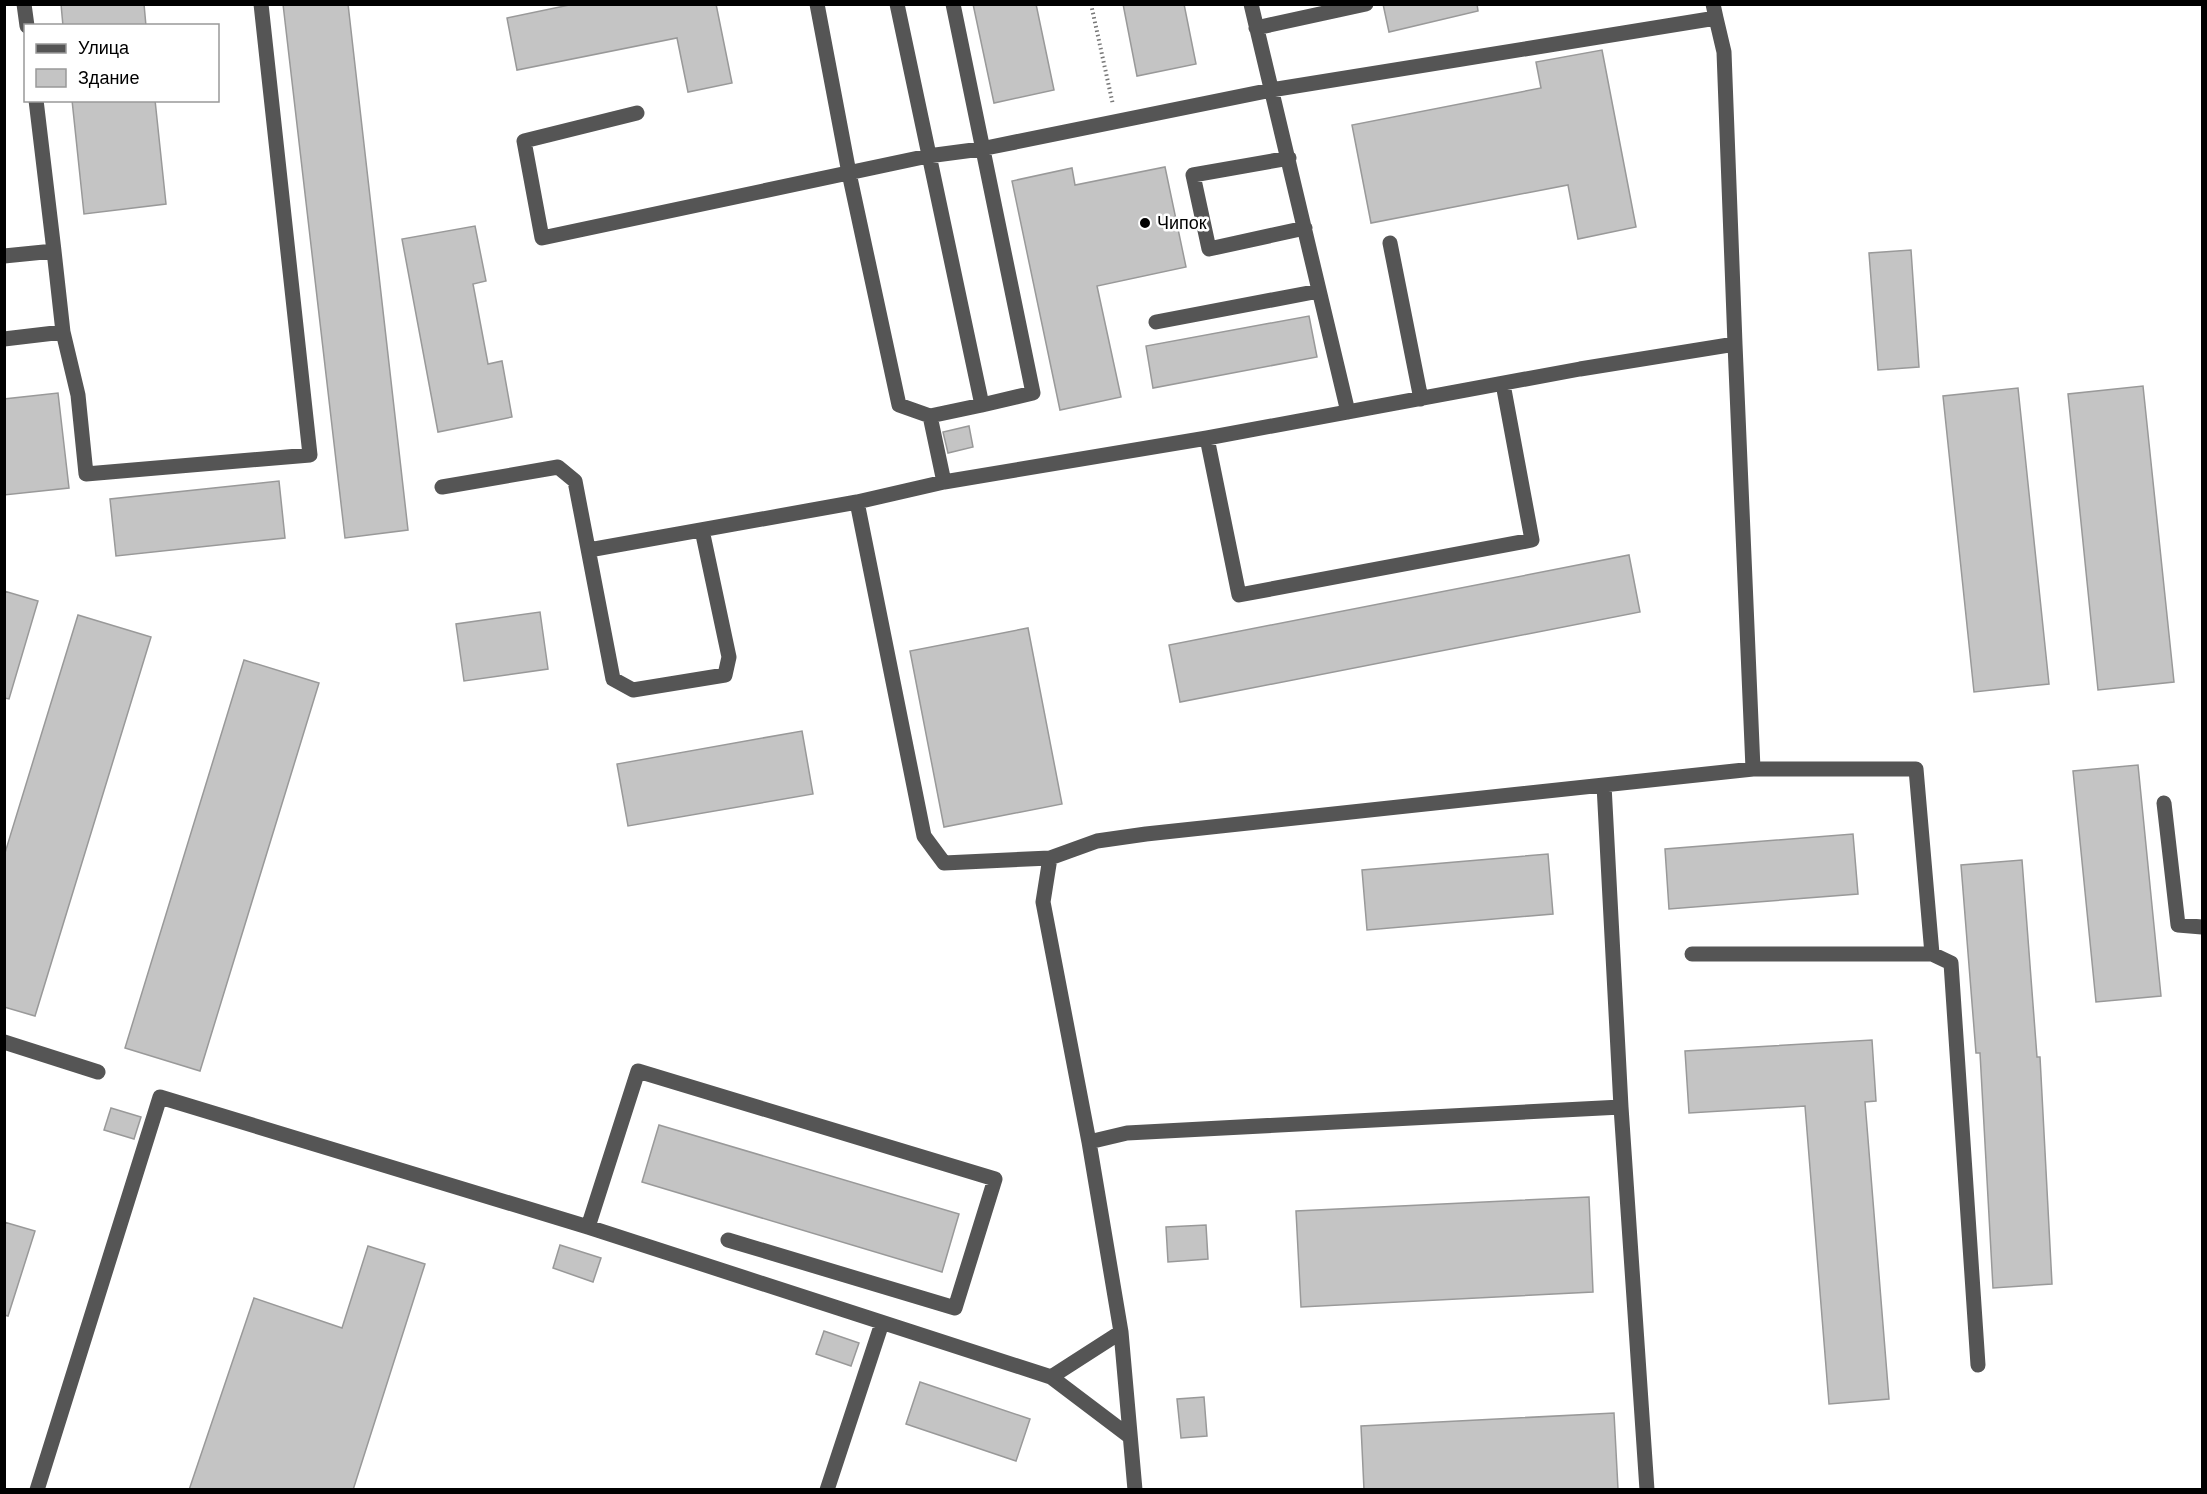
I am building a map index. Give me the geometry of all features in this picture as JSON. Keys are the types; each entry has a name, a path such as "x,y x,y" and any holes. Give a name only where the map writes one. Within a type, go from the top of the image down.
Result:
{"street":[{"path":"24,4 27,24"},
{"path":"36,102 63,332 78,395 86,474 310,455 261,4"},
{"path":"816,4 849,173 899,405 930,416 1033,393 953,4"},
{"path":"897,4 982,405"},
{"path":"1251,4 1348,412"},
{"path":"1257,28 1366,4"},
{"path":"637,113 524,141 542,238 928,156 981,149 1271,90 1714,11 1724,51 1753,769"},
{"path":"1289,158 1193,175 1209,249 1305,228"},
{"path":"1390,243 1421,399"},
{"path":"4,256 54,251"},
{"path":"1156,322 1319,291"},
{"path":"4,339 63,332"},
{"path":"589,550 857,502 944,482 1207,438 1735,344"},
{"path":"1207,438 1239,595 1532,540 1503,384"},
{"path":"930,416 944,482"},
{"path":"442,487 558,467 574,481 613,679 633,690 725,675 729,657 702,530"},
{"path":"857,502 924,836 944,863 1050,858 1097,841 1146,834 1753,769 1916,769 1932,954"},
{"path":"1604,785 1621,1107 1647,1490"},
{"path":"2164,803 2178,925 2202,927"},
{"path":"1050,858 1043,902 1089,1142 1121,1332 1128,1436 1135,1490"},
{"path":"1692,954 1932,954 1951,963 1978,1365"},
{"path":"4,1042 98,1072"},
{"path":"588,1227 638,1071 994,1179 955,1308 728,1240"},
{"path":"37,1490 160,1097 588,1227 1051,1377 1128,1436"},
{"path":"1089,1142 1127,1132 1621,1107"},
{"path":"827,1490 882,1323"},
{"path":"1051,1377 1121,1332"}],"path":[{"path":"1091,4 1116,120"}],"building":[{"path":"61,4 144,4 146,24 63,24"},
{"path":"283,4 348,4 408,530 345,538"},
{"path":"574,4 716,4 732,83 688,92 677,38 517,70 507,18"},
{"path":"973,4 1036,4 1054,90 994,103"},
{"path":"1123,4 1184,4 1196,64 1137,76"},
{"path":"1383,4 1477,4 1478,11 1389,32"},
{"path":"1602,50 1636,227 1578,239 1568,185 1371,223 1352,125 1541,88 1536,62"},
{"path":"72,102 155,102 166,204 84,214"},
{"path":"1165,167 1186,267 1097,286 1121,397 1060,410 1012,181 1072,168 1075,185"},
{"path":"475,226 486,281 473,284 488,364 502,361 512,417 438,432 402,239"},
{"path":"1911,250 1919,367 1878,370 1869,253"},
{"path":"1309,316 1317,357 1153,388 1146,346"},
{"path":"2143,386 2174,682 2098,690 2068,394"},
{"path":"2018,388 2049,684 1974,692 1943,396"},
{"path":"58,393 69,488 4,495 4,399"},
{"path":"969,426 973,447 948,453 943,432"},
{"path":"279,481 285,538 116,556 110,499"},
{"path":"1629,555 1640,612 1180,702 1169,645"},
{"path":"4,591 38,601 9,699 4,698"},
{"path":"540,612 548,669 464,681 456,624"},
{"path":"78,615 151,637 35,1016 4,1007 4,856"},
{"path":"1028,628 1062,804 944,827 910,651"},
{"path":"244,660 319,683 200,1071 125,1048"},
{"path":"802,731 813,794 628,826 617,764"},
{"path":"2138,765 2161,996 2096,1002 2073,771"},
{"path":"1853,834 1858,894 1669,909 1665,849"},
{"path":"1548,854 1553,914 1367,930 1362,870"},
{"path":"2022,860 2037,1057 2040,1057 2052,1284 1993,1288 1980,1053 1976,1053 1961,865"},
{"path":"1872,1040 1876,1101 1865,1102 1889,1399 1829,1404 1805,1106 1689,1113 1685,1051"},
{"path":"111,1108 141,1117 134,1139 104,1130"},
{"path":"659,1125 959,1214 942,1272 642,1182"},
{"path":"1589,1197 1593,1292 1301,1307 1296,1211"},
{"path":"4,1222 35,1231 8,1316 4,1315"},
{"path":"1206,1225 1208,1259 1168,1262 1166,1227"},
{"path":"560,1245 601,1258 593,1282 553,1268"},
{"path":"368,1246 425,1264 353,1490 189,1490 254,1298 342,1328"},
{"path":"824,1331 859,1343 851,1366 816,1354"},
{"path":"920,1382 1030,1419 1016,1461 906,1424"},
{"path":"1204,1397 1207,1436 1181,1438 1177,1399"},
{"path":"1614,1413 1618,1489 1364,1490 1361,1426"}],"place":[{"name":"Чипок","path":"1145,223"}]}
